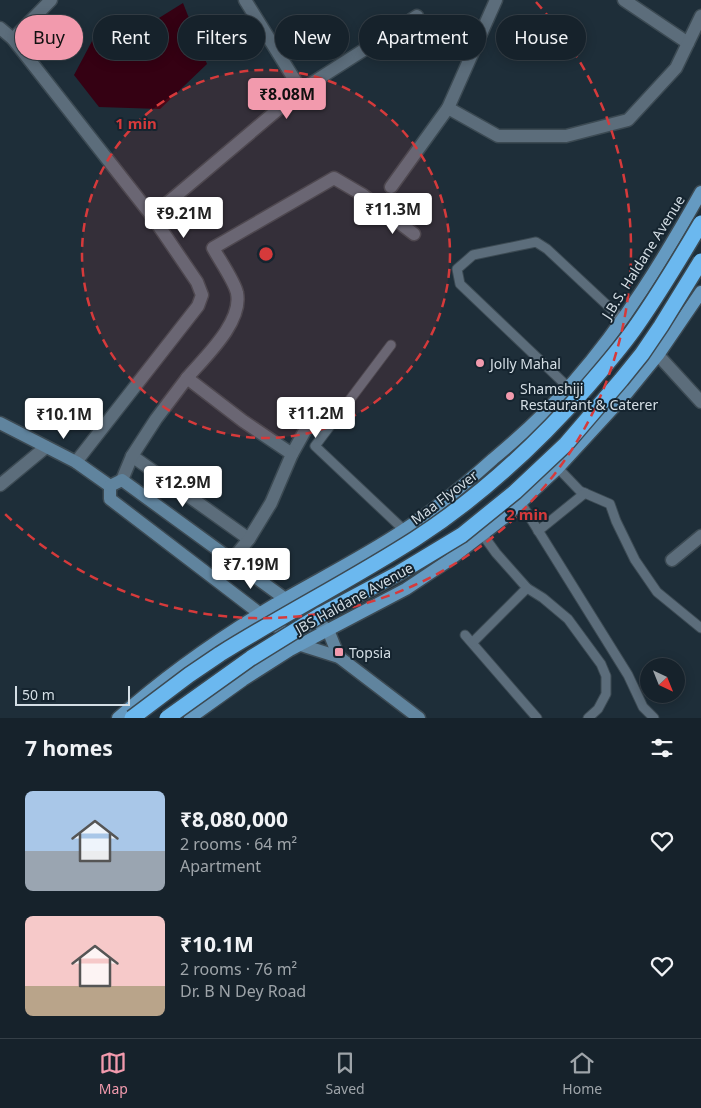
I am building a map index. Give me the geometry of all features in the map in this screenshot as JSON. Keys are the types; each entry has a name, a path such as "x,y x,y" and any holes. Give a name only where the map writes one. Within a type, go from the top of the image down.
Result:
{"highway":[{"name":"Maa Flyover","path":"132,718 220,654 416,538 474,497 510,467 579,396 630,334 663,287 701,223"},
{"path":"167,718 251,658 322,614 400,573 462,535 515,492 566,444 621,380 661,326 701,260"}],"main road":[{"name":"J.B.S. Haldane Avenue","path":"286,599 404,530 443,503 548,409 622,319 645,286 701,192"},
{"name":"JBS Haldane Avenue","path":"190,718 244,680 301,645 406,589 482,535 521,503 558,468 627,393 658,355 701,292"},
{"path":"0,423 116,483 232,560 328,630 339,657"},
{"path":"116,483 110,499 301,645 339,657 419,718"},
{"path":"118,718 146,693 209,647 286,599"}],"street":[{"path":"13,39 51,0"},
{"path":"244,0 301,90"},
{"path":"391,186 448,108 496,0"},
{"path":"624,0 688,43"},
{"path":"448,108 498,136 566,136 628,120 676,68 701,16"},
{"path":"0,28 13,39 152,216 197,282 202,295 198,306 76,462"},
{"path":"152,216 301,90 359,53"},
{"path":"116,483 156,419 225,333 237,310 237,292 213,248 334,178 363,195 414,234"},
{"path":"658,355 701,402"},
{"path":"187,378 243,421 292,454"},
{"path":"232,560 249,538 271,503 292,454 316,411"},
{"path":"0,485 46,447"},
{"path":"132,456 249,538"},
{"path":"672,560 701,536"}],"lane":[{"path":"568,387 460,284 457,269 473,254 536,242 548,249 622,319"},
{"path":"391,345 315,446 404,530"},
{"path":"558,468 580,491 610,504 635,560 657,592 701,628"},
{"path":"538,531 585,493"},
{"path":"521,503 628,675 643,707 654,718"},
{"path":"482,535 527,588 543,598 568,619 601,664 606,676 606,694 598,709 588,718"},
{"path":"215,580 232,560"},
{"path":"527,588 469,638 523,704 537,718"}],"shaded area":[{"path":"183,3 188,15 178,15 178,60 205,60 207,64 160,109 99,107 74,75 93,39 93,60 168,60 168,15 164,15"}],"place":[{"name":"Jolly Mahal","path":"480,363"},
{"name":"Shamshiji Restaurant & Caterer","path":"510,396"},
{"name":"Topsia","path":"339,652"}]}
